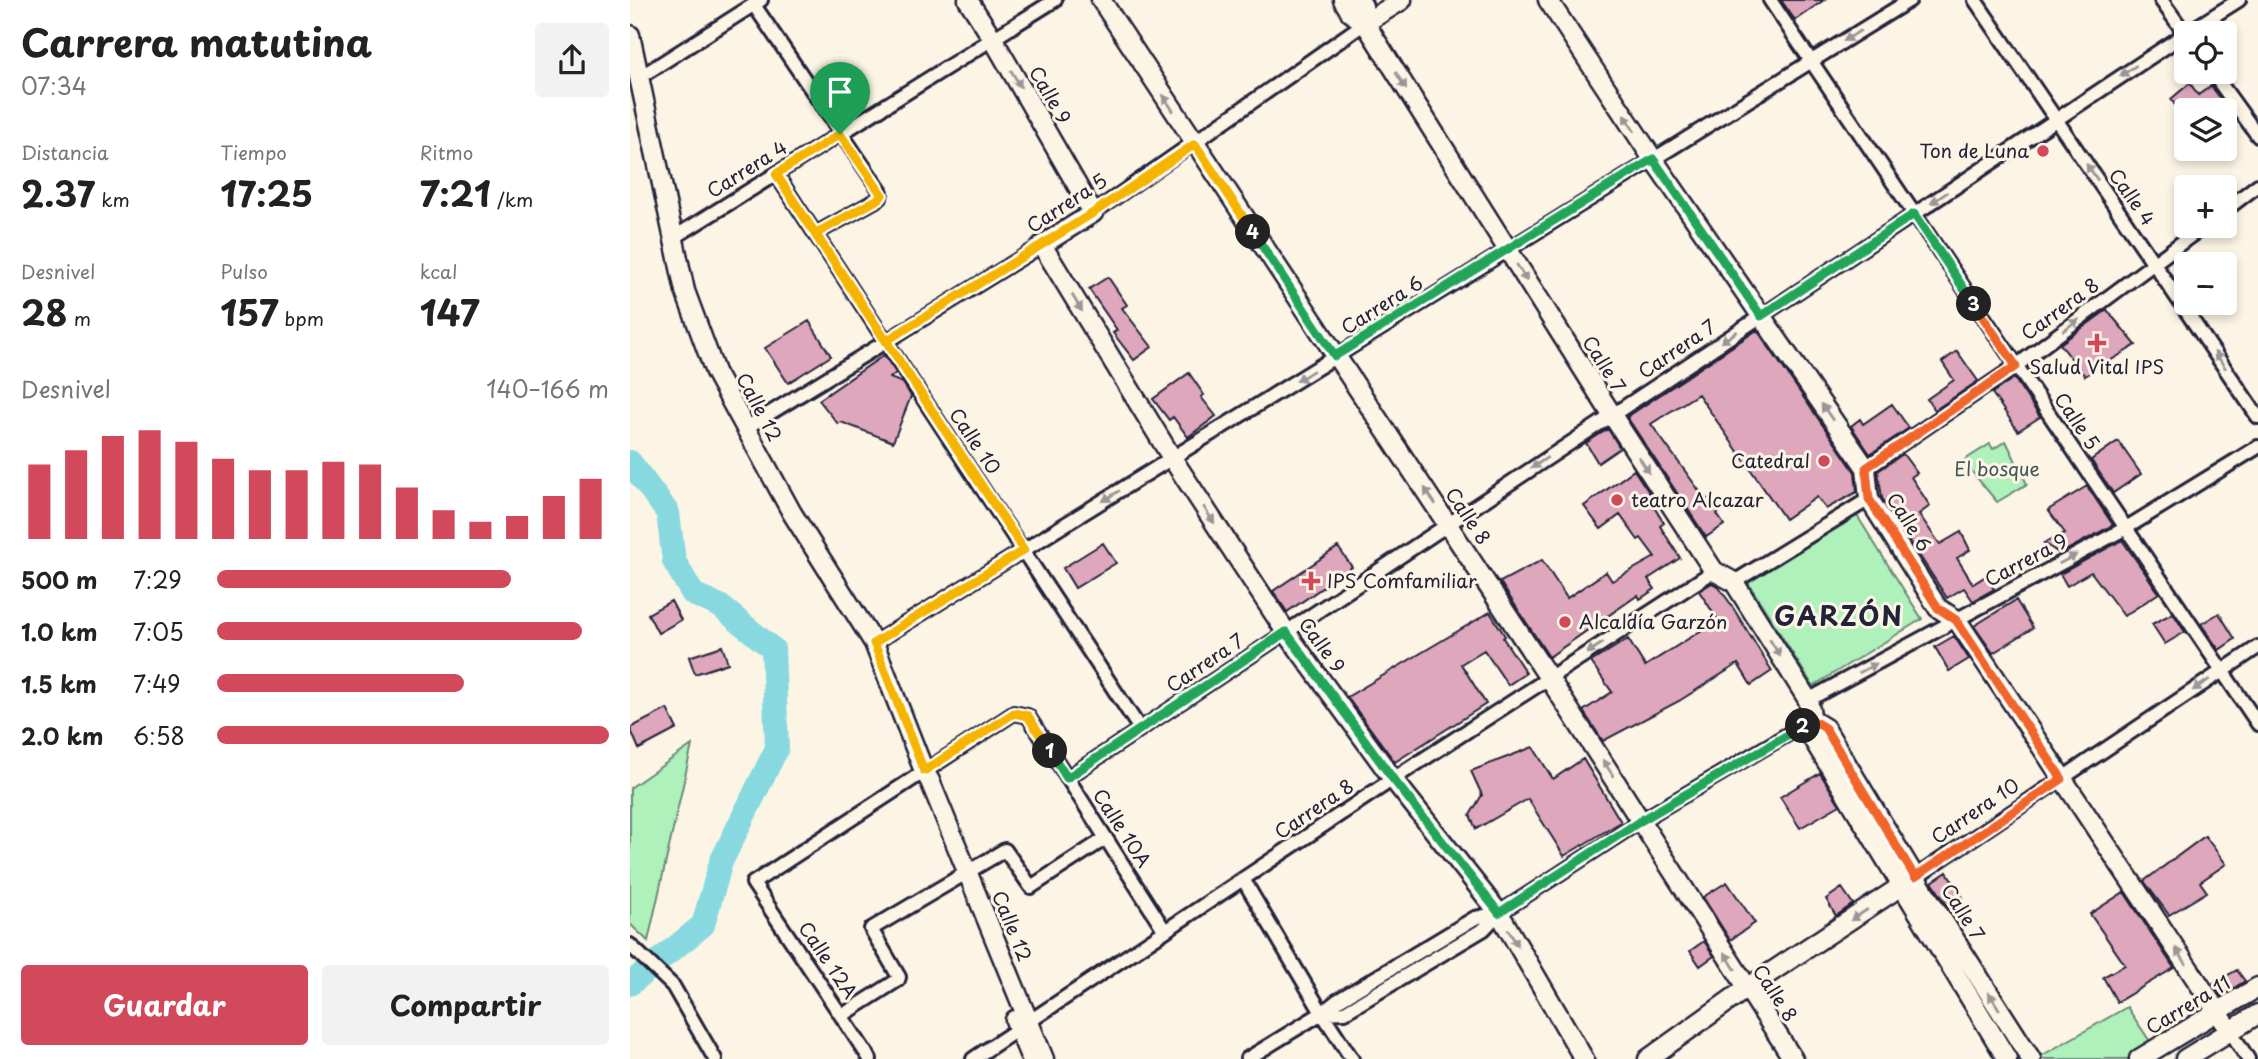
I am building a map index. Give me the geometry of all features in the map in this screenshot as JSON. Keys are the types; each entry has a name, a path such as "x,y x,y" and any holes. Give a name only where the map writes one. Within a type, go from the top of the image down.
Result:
{"street":[{"name":"Calle 9","path":"968,0 1093,213"},
{"name":"Carrera 4","path":"673,238 1055,0"},
{"name":"Calle 8","path":"1101,0 1642,820 1793,1059"},
{"name":"Calle 7","path":"1343,0 1351,13 1365,23 1612,415 1714,571 1734,582 1808,700 1812,720 1825,728 2007,1059"},
{"name":"Calle 7","path":"1359,0 1363,6 1365,23"},
{"name":"Carrera 5","path":"746,428 1093,213 1402,0"},
{"name":"Calle 6","path":"1548,0 1653,159 1866,468 1869,499 1938,608 1956,620 2248,1059"},
{"name":"Calle 5","path":"1770,0 2258,724"},
{"name":"Carrera 6","path":"874,643 1910,0"},
{"name":"Calle 4","path":"1975,0 2258,417"},
{"path":"2161,0 2176,21"},
{"name":"Carrera 7","path":"2206,21 2239,0"},
{"path":"640,77 757,3 882,195 815,234"},
{"name":"Calle 12","path":"630,35 685,290 715,372 793,513 874,643 924,771 922,784 963,875 1024,1026 1044,1059"},
{"name":"Carrera 7","path":"1067,778 2174,41"},
{"path":"2221,84 2258,136"},
{"name":"Calle 10","path":"776,174 1140,729"},
{"path":"2237,201 2258,185"},
{"name":"Carrera 8","path":"1866,468 2016,366 2188,238"},
{"name":"Calle 9","path":"1042,245 1172,458 1286,632 1393,779 1499,913 1584,1059"},
{"name":"Carrera 9","path":"1808,700 2126,528 2258,447"},
{"path":"1734,582 1869,499"},
{"name":"Carrera 8","path":"973,1059 1393,779 1714,571"},
{"name":"Carrera 10","path":"1647,1059 1747,989 2258,647"},
{"name":"Calle 10A","path":"924,771 1014,713 1028,716 1165,931"},
{"path":"1322,1013 1345,1012 1433,960 1483,929 1499,913 1642,820 1812,720"},
{"name":"Calle 12A","path":"870,1059 752,883 924,771"},
{"path":"843,1015 898,981 899,977 871,929 1005,850 1031,887 1106,838"},
{"path":"1244,879 1352,1059"},
{"name":"Calle 7","path":"1909,882 2031,1059"},
{"path":"1247,1059 1475,918 1499,913"},
{"path":"630,946 673,986 715,1059"},
{"path":"1425,947 1433,960"},
{"path":"1374,978 1380,991"},
{"name":"Carrera 11","path":"2139,1059 2258,987"},
{"path":"2185,1059 2258,1014"},
{"name":"Calle 12","path":"1024,1026 1031,1059"}],"green space":[{"name":"El bosque","path":"2006,441 2027,484 1997,502 1963,461 1990,444 1993,449"},
{"path":"1856,514 1922,619 1813,686 1747,581"},
{"path":"692,745 648,941 630,924 630,788"},
{"path":"2127,1007 2153,1046 2132,1059 2043,1059 2041,1056"}],"building":[{"path":"1781,0 1824,0 1795,20"},
{"path":"2189,84 2198,95 2211,86 2220,98 2174,98 2174,104 2171,99"},
{"path":"1108,277 1127,305 1122,308 1152,347 1134,360 1113,333 1117,330 1089,289"},
{"name":"Salud Vital IPS","path":"2107,310 2136,345 2085,376 2060,344"},
{"path":"809,321 831,356 788,383 765,348"},
{"path":"1757,330 1855,472 1857,492 1826,509 1817,497 1785,519 1698,394 1651,424 1706,500 1711,497 1720,511 1717,514 1724,525 1706,537 1627,417"},
{"path":"1957,351 1978,381 1935,410 1927,399 1954,380 1942,362"},
{"path":"884,355 896,373 890,378 903,383 911,396 893,442 841,422 838,424 819,400"},
{"path":"1189,373 1204,395 1201,397 1216,416 1188,437 1173,417 1169,420 1153,399"},
{"path":"2014,378 2040,417 2018,431 1992,393"},
{"path":"1892,404 1909,428 1870,454 1851,426 1860,419 1863,424"},
{"path":"1608,429 1620,448 1598,463 1586,443"},
{"path":"2118,441 2141,474 2113,493 2091,460"},
{"path":"1903,454 1917,473 1911,477 1930,506 1919,514 1940,544 1961,532 1970,550 1957,558 1973,584 1986,576 1994,589 1973,601 1964,588 1947,598 1882,498 1878,471"},
{"path":"1634,470 1650,494 1647,496 1664,523 1660,526 1680,558 1648,579 1655,589 1640,599 1638,595 1549,657 1500,582 1542,560 1567,598 1606,572 1612,581 1655,557 1641,538 1638,540 1620,515 1601,529 1584,506"},
{"path":"2087,486 2113,525 2060,554 2044,543 2065,533 2048,510"},
{"path":"2122,540 2159,593 2124,616 2091,572 2067,586 2060,574"},
{"path":"1103,543 1116,563 1075,588 1063,568"},
{"name":"IPS Comfamiliar","path":"1338,547 1352,567 1287,612 1273,591"},
{"path":"1712,583 1718,586 1730,603 1772,671 1751,685 1738,664 1679,701 1603,741 1583,711 1612,692 1591,662 1628,639 1645,666 1718,620 1699,591"},
{"path":"2016,600 2033,628 1993,653 1974,626"},
{"path":"671,601 681,620 658,633 648,614"},
{"path":"1490,612 1526,673 1508,685 1484,650 1461,664 1486,704 1395,762 1347,697"},
{"path":"2173,613 2185,632 2165,644 2152,624"},
{"path":"2219,613 2235,639 2219,650 2201,624"},
{"path":"1954,636 1969,659 1949,671 1935,647"},
{"path":"722,646 728,663 695,674 689,657"},
{"path":"667,709 677,729 639,749 630,728"},
{"path":"1533,747 1553,779 1583,759 1621,822 1564,856 1528,799 1476,829 1470,815 1482,795 1471,771"},
{"path":"1820,773 1840,805 1800,828 1780,797"},
{"path":"2205,836 2226,864 2200,882 2207,892 2169,915 2144,881"},
{"path":"1947,872 1963,898 1949,908 1932,882"},
{"path":"1727,882 1755,923 1730,940 1703,897"},
{"path":"1842,888 1853,904 1836,916 1826,899"},
{"path":"2124,892 2174,968 2117,1002 2103,977 2125,965 2090,914"},
{"path":"1704,941 1714,956 1700,966 1690,951"},
{"path":"2237,970 2245,981 2221,996 2212,984"}],"waterway":[{"path":"630,462 668,513 674,561 693,594 720,606 773,649 777,748 721,862 703,925 630,984"}],"place":[{"name":"Ton de Luna","path":"2043,151"},
{"name":"Salud Vital IPS","path":"2097,343"},
{"name":"Catedral","path":"1824,461"},
{"name":"teatro Alcazar","path":"1617,500"},
{"name":"IPS Comfamiliar","path":"1311,581"},
{"name":"Alcaldía Garzón","path":"1565,622"}],"district":[{"name":"GARZÓN","path":"1839,617"}],"route":[{"path":"840,134 882,195 815,234 886,341 1093,213 1195,144 1335,356 1653,159 1761,316 1914,214 2016,366 1866,468 1869,499 1938,608 1956,620 2062,779 1915,877 1825,728 1812,720 1642,820 1499,913 1393,779 1286,632 1067,778 1028,716 1021,713 1014,713 924,771 874,643 1024,550 850,288 776,174 840,134"}]}
